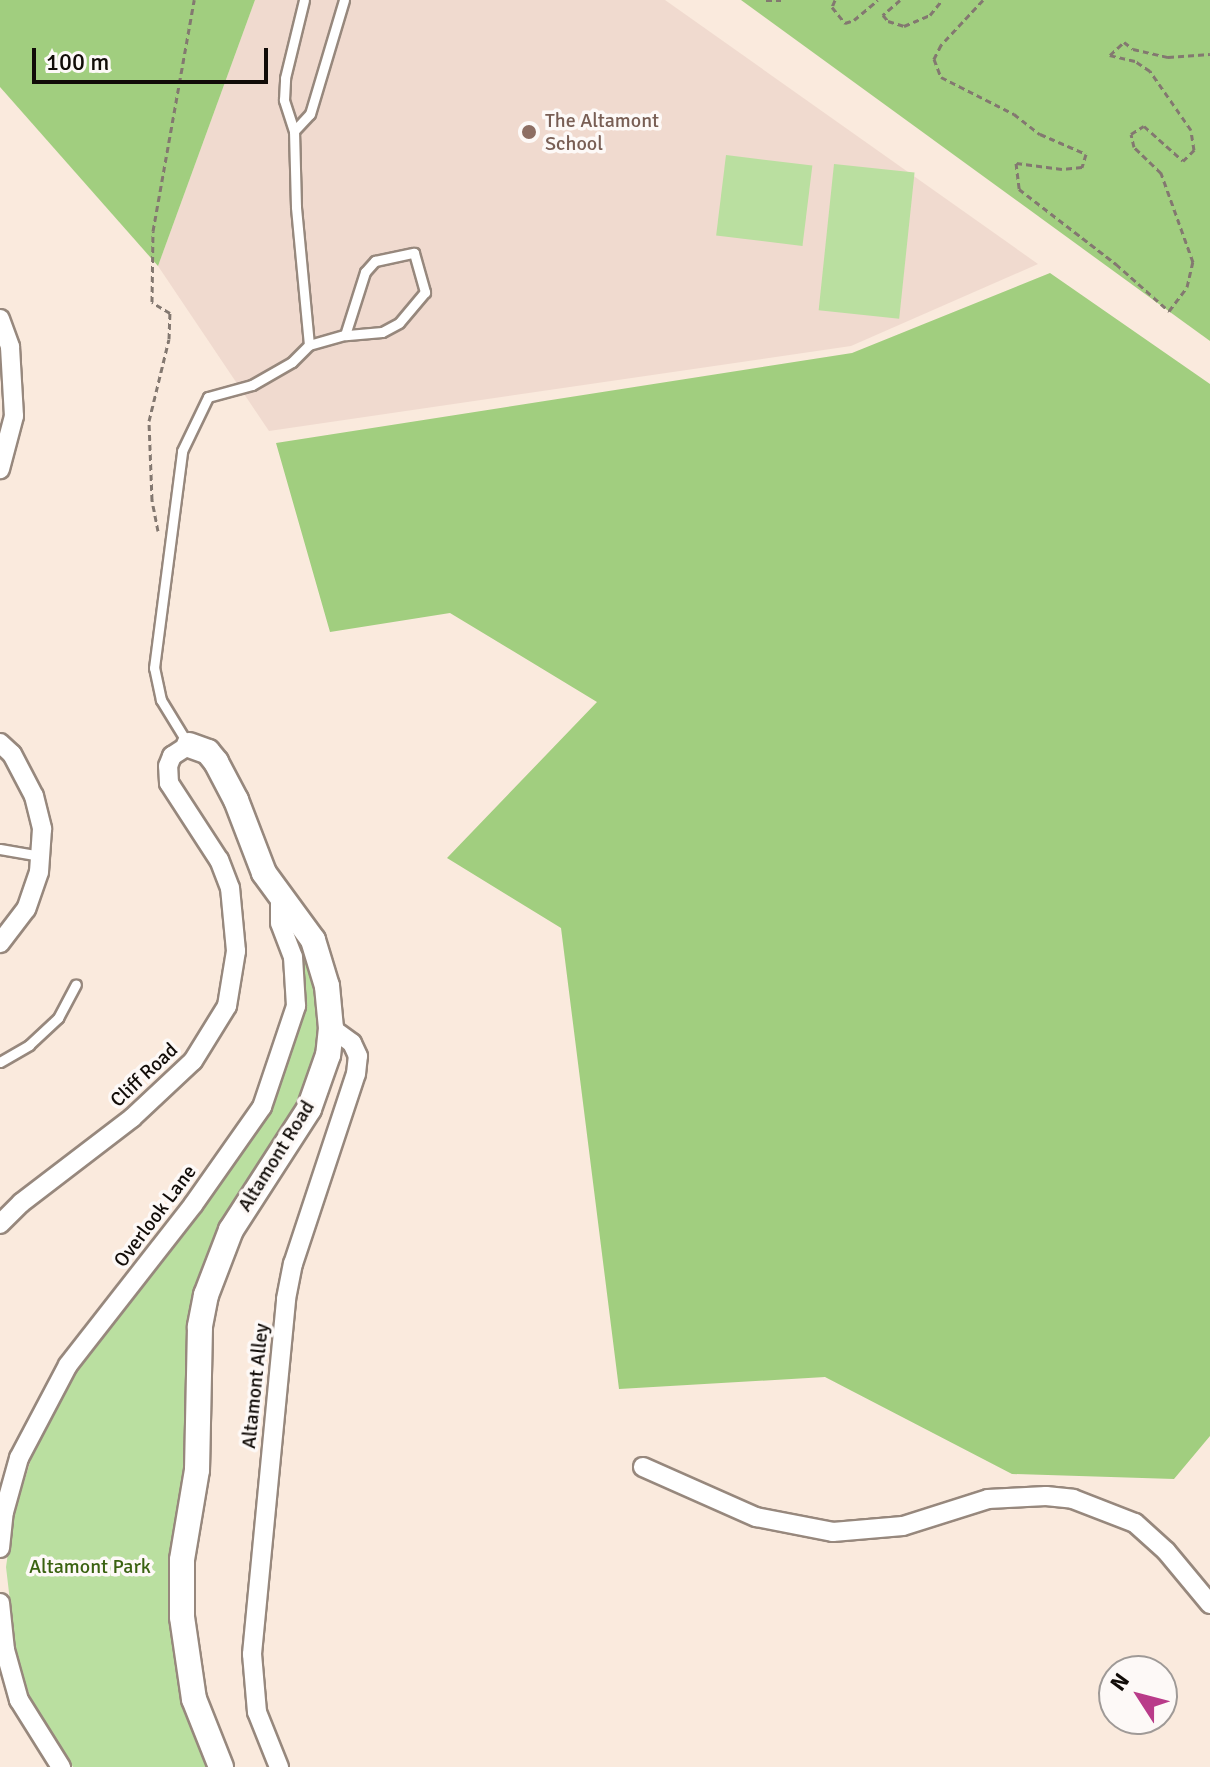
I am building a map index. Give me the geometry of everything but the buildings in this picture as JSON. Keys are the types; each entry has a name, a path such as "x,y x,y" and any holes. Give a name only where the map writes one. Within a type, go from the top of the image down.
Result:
{"street":[{"path":"0,319 10,347 14,416 0,469"},
{"path":"0,743 12,754 34,796 42,829 39,872 26,909 0,943"},
{"name":"Altamont Road","path":"189,745 208,752 216,762 236,800 264,873 304,927 322,959 331,1028 328,1055 309,1109 231,1230 206,1295 200,1327 197,1470 182,1560 182,1617 194,1699 221,1767"},
{"name":"Cliff Road","path":"0,1224 21,1203 132,1118 193,1061 227,1006 236,951 230,888 219,860 169,783 168,766 172,756 189,745"},
{"name":"Overlook Lane","path":"0,1548 4,1512 19,1458 68,1365 193,1205 262,1107 296,1006 293,957 280,923 280,898"},
{"name":"Altamont Alley","path":"279,1767 257,1712 252,1654 286,1299 293,1264 356,1074 358,1056 352,1043 331,1028"},
{"path":"643,1467 756,1517 833,1532 903,1526 988,1499 1046,1496 1073,1499 1135,1523 1166,1551 1210,1604"},
{"path":"0,1603 5,1650 19,1700 61,1767"}],"lane":[{"path":"304,0 285,78 284,100 294,131 296,207 309,345 345,335 382,332 399,323 425,292 414,253 375,261 365,272 345,335"},
{"path":"294,131 310,114 344,0"},
{"name":"Altamont Road","path":"189,745 161,700 154,668 182,451 208,397 252,385 292,362 309,345"},
{"path":"0,849 40,856"},
{"path":"0,1062 29,1045 58,1018 76,984"}],"path":[{"path":"159,534 152,500 149,421 169,339 170,313 152,302 153,231 194,0"},
{"path":"766,0 781,0"},
{"path":"835,0 832,7 845,23 854,20 878,0"},
{"path":"900,0 886,8 883,15 888,21 904,26 930,15 942,0"},
{"path":"983,0 941,45 934,59 941,77 1014,114 1040,134 1086,154 1082,167 1062,169 1016,163 1019,189 1116,264 1169,311 1187,287 1193,262 1161,173 1134,147 1131,134 1144,126 1183,161 1194,150 1191,130 1150,71 1135,61 1110,55 1124,42 1133,49 1168,57 1210,54"}],"shaded area":[{"name":"The Altamont School","path":"255,0 665,0 1038,264 851,346 269,431 158,266"}],"green space":[{"path":"0,0 255,0 158,266 0,87"},
{"path":"741,0 1210,0 1210,341 1152,299"},
{"path":"726,155 812,166 802,246 716,235"},
{"path":"834,164 915,172 899,319 819,310"},
{"path":"1050,273 1210,384 1210,1436 1174,1479 1012,1474 825,1377 619,1389 561,928 447,858 597,702 450,613 330,632 276,443 852,353"},
{"name":"Altamont Park","path":"290,922 313,963 321,1029 313,1069 298,1108 221,1226 205,1263 193,1308 187,1354 188,1458 170,1593 176,1659 194,1723 211,1767 73,1767 31,1699 17,1661 6,1567 13,1518 31,1459 57,1397 74,1368 178,1232 295,1033"}],"place":[{"name":"The Altamont School","path":"529,132"}]}
